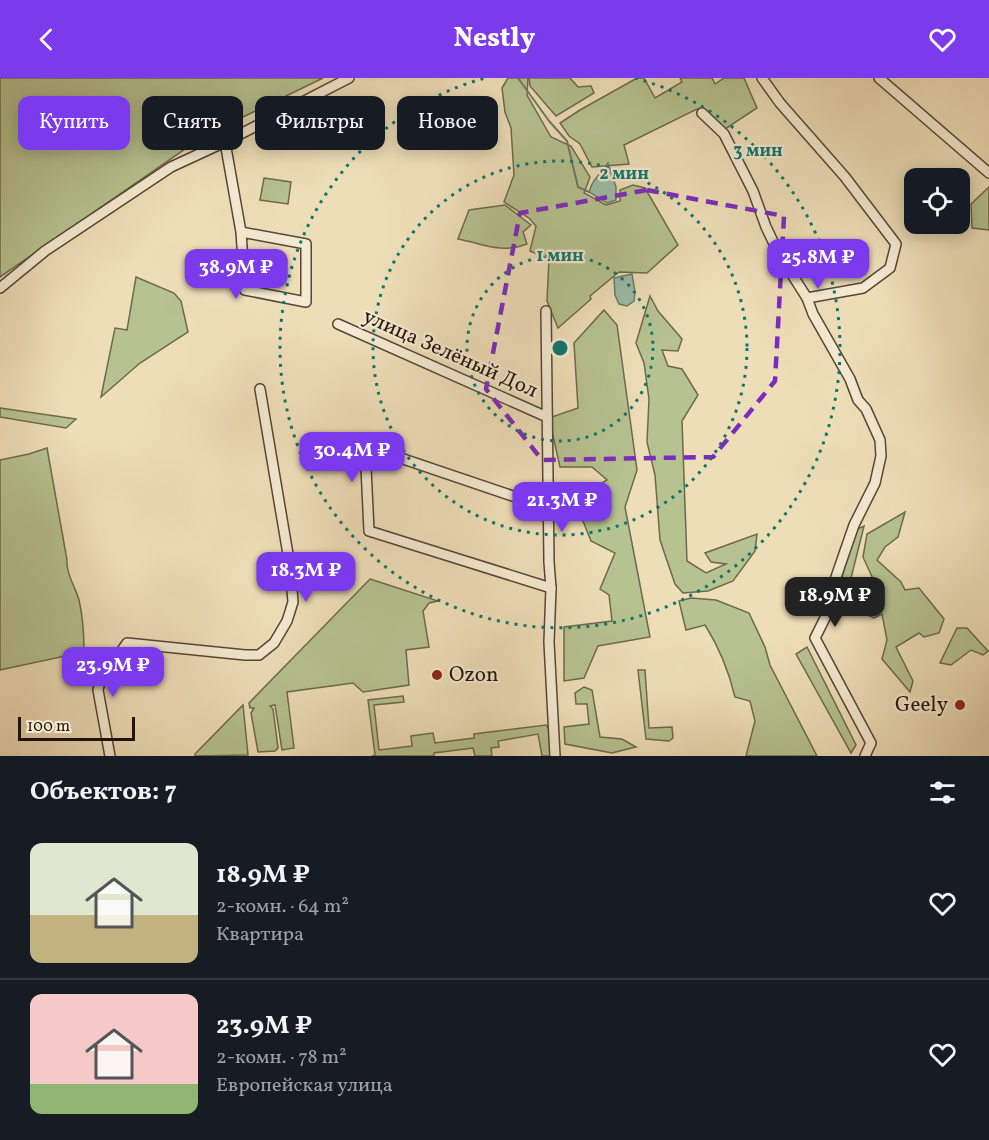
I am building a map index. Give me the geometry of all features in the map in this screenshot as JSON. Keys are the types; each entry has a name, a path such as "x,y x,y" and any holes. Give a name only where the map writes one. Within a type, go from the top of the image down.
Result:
{"street":[{"path":"243,133 349,78"},
{"path":"762,78 780,103 845,177 896,244 890,268 863,288 807,298"},
{"path":"879,78 989,173"},
{"path":"702,113 724,134 753,191 779,254 807,298 813,314 850,379 858,400 866,409 880,440 881,456 874,483 854,525 826,606 826,616 815,638 871,743 865,756"},
{"path":"0,288 39,256 171,167 208,150"},
{"path":"226,150 241,232 245,290 306,302 306,244 241,232"},
{"path":"546,311 551,588 549,642 555,756"},
{"name":"улица Зелёный Дол","path":"338,324 547,417"},
{"path":"110,756 98,690 100,682 128,643 245,656 259,655 274,643 287,621 292,602 290,567 260,389"},
{"path":"548,508 366,446 369,531 551,588"}],"highlighted area":[{"path":"647,190 784,216 775,381 713,457 542,460 486,389 520,213"}],"shaded area":[{"path":"0,78 323,78 286,96 255,96 255,111 243,117 243,96 142,96 142,150 184,150 0,277"},
{"path":"508,78 528,78 527,95 551,137 571,146 590,177 584,193 606,205 620,201 620,190 633,185 645,188 678,245 647,273 619,272 590,296 591,299 558,328 547,301 549,259 530,251 536,226 529,218 504,202 514,175 511,128 505,112 502,88"},
{"path":"529,78 570,78 578,87 591,86 594,93 556,116 530,86"},
{"path":"637,78 644,78 655,98 682,82 680,78 712,78 715,84 724,78 744,78 757,108 725,129 697,109 624,145 629,164 592,167 580,144 569,136 560,123"},
{"path":"608,163 616,187 616,200 607,203 589,192 595,179"},
{"path":"264,178 291,182 288,204 260,200"},
{"path":"989,187 989,230 972,228 971,204"},
{"path":"505,205 531,225 523,232 527,244 501,248 458,239 469,210"},
{"path":"632,274 634,301 627,306 619,304 615,295 614,278"},
{"path":"136,277 174,293 181,301 188,332 140,363 101,397 115,328 127,330"},
{"path":"650,296 658,311 682,339 678,351 662,350 668,366 682,369 698,395 682,421 687,561 706,573 726,564 711,562 705,553 757,534 755,551 733,581 708,591 683,593 675,584 660,540 655,475 647,442 649,399 644,363 636,343"},
{"path":"604,310 617,325 637,470 625,507 650,637 598,646 584,678 564,681 564,627 612,621 609,595 600,589 615,553 591,541 581,516 592,489 607,480 592,467 560,467 549,418 578,408 574,343"},
{"path":"0,408 76,419 66,428 0,417"},
{"path":"47,448 68,570 80,606 84,652 0,670 0,460"},
{"path":"905,512 898,537 885,547 877,560 901,582 905,590 919,588 944,619 939,633 924,637 919,633 896,647 913,681 910,692 882,659 887,640 882,614 874,618 865,614 866,603 861,596 874,581 863,557 867,534"},
{"path":"864,526 849,586 855,596 852,609 831,617 855,530"},
{"path":"370,579 438,601 429,603 423,611 429,647 406,650 409,685 363,692 353,683 287,692 294,748 282,750 275,705 270,706 273,709 278,748 275,751 258,752 251,713 254,708 250,708 249,703"},
{"path":"691,598 716,600 749,613 765,647 770,665 817,756 746,756 755,721 750,701 735,697 723,660 705,625 686,630 679,601"},
{"path":"957,628 967,628 988,651 983,655 971,650 951,665 940,663"},
{"path":"807,647 856,745 851,753 796,654"},
{"path":"638,670 645,670 649,728 672,727 673,738 669,741 646,739"},
{"path":"584,687 592,690 600,737 622,739 636,747 612,753 565,744 564,727 589,724 587,704 576,704 575,693"},
{"path":"403,696 404,702 374,705 379,750 412,746 411,736 433,733 435,743 474,738 474,734 546,725 549,729 552,754 542,756 538,734 498,741 499,747 491,748 492,756 475,756 473,748 434,753 434,756 372,756 375,755 368,700"},
{"path":"243,705 248,755 195,756 195,754"}],"waterway":[{"path":"518,78 549,121 567,141 578,187 589,192"}],"place":[{"name":"Ozon","path":"437,675"},
{"name":"Geely","path":"960,705"}]}
